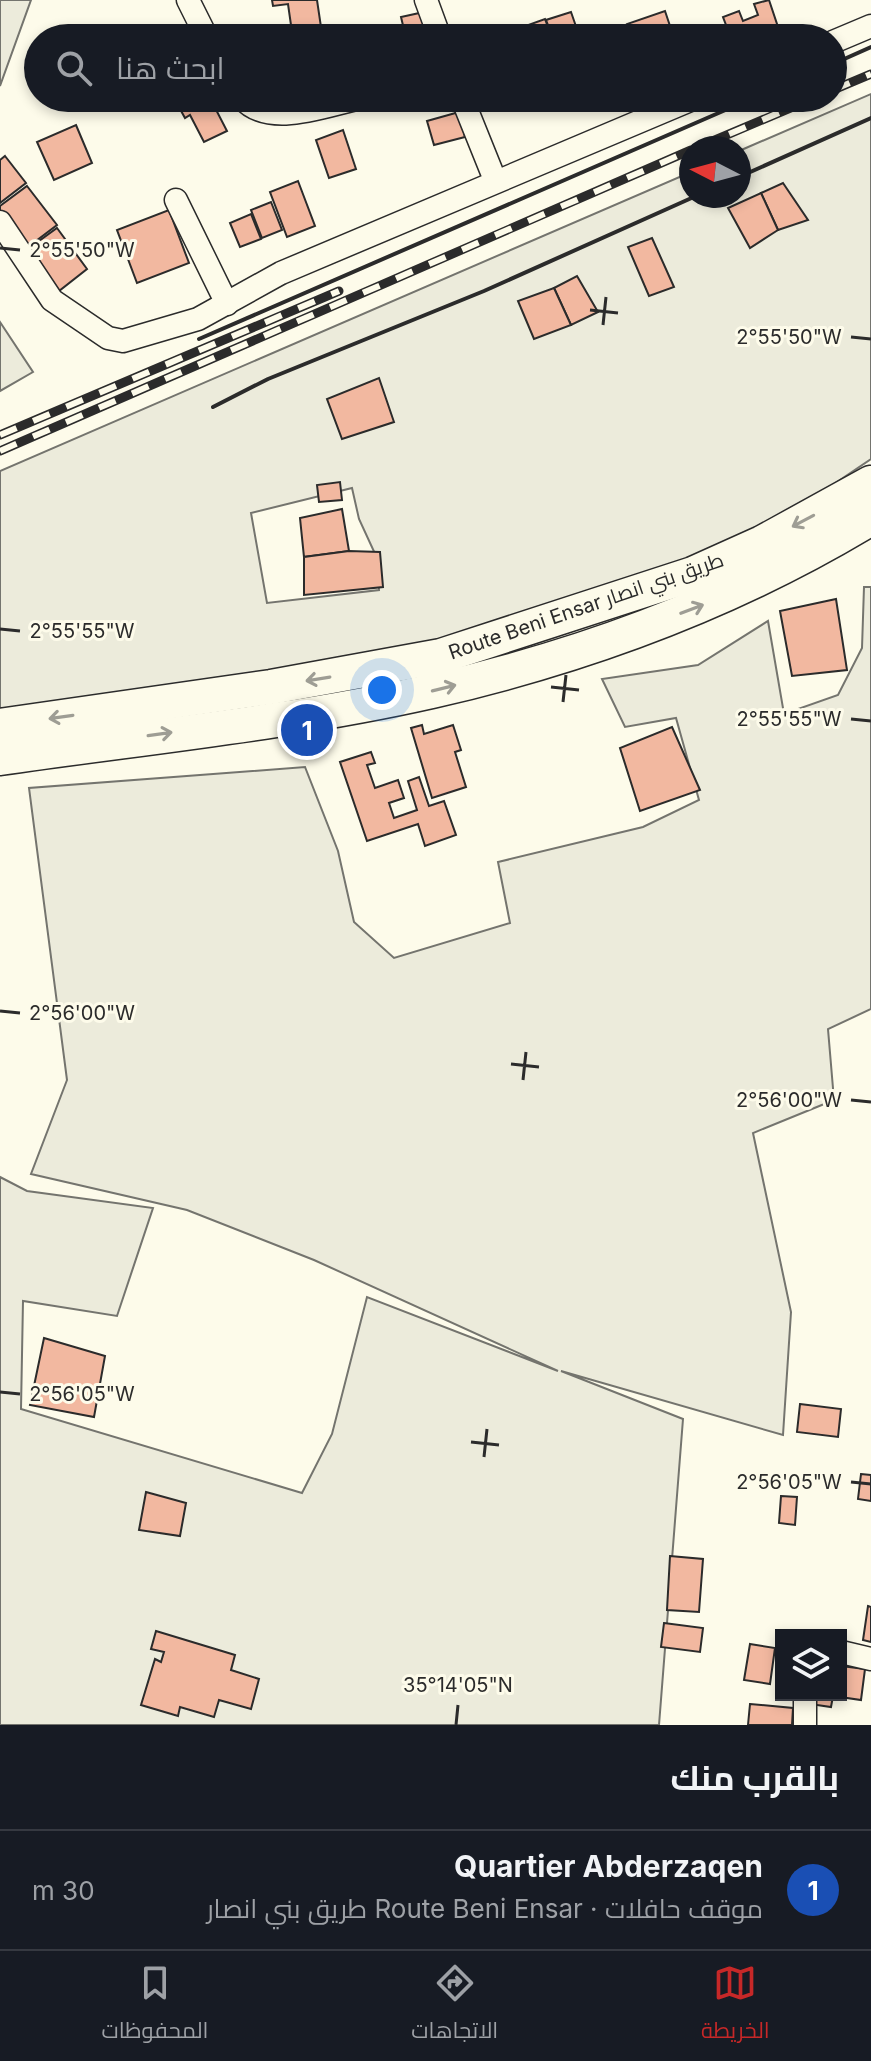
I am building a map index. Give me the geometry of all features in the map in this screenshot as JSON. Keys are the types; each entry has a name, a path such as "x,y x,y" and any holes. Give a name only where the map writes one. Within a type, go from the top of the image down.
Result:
{"highway":[{"name":"Route Beni Ensar طريق بني انصار","path":"0,726 271,687 441,656 693,574 762,543 871,483"},
{"name":"Route Beni Ensar طريق بني انصار","path":"0,758 362,705 492,676 695,608 763,578 871,518"}],"street":[{"path":"188,0 200,24"},
{"path":"426,0 435,24"},
{"path":"847,36 871,26"},
{"path":"263,112 279,115 293,112"},
{"path":"468,112 495,180"},
{"path":"0,222 52,300 108,338 123,341 168,330 227,304 281,273 661,112"},
{"path":"176,200 227,304"},
{"path":"847,1653 871,1659"},
{"path":"805,1701 805,1725"}],"shaded area":[{"path":"0,0 31,0 0,86"},
{"path":"871,94 871,459 760,534 449,642 0,715 0,471 679,177 679,208 751,208 751,146 829,112 847,112 847,104","holes":["352,488 359,519 377,558 379,590 267,603 251,513"]},
{"path":"0,322 33,372 0,391"},
{"path":"864,587 871,587 871,1009 828,1029 834,1100 753,1133 791,1312 783,1435 561,1371 683,1419 659,1725 0,1725 0,1177 27,1191 153,1208 117,1316 23,1301 21,1409 302,1493 332,1434 367,1297 558,1371 314,1260 187,1210 31,1174 67,1080 29,788 305,767 338,851 354,922 394,958 510,923 498,862 643,827 699,800 676,718 625,727 602,679 698,665 768,621 784,714 838,695 862,648"}],"building":[{"path":"272,0 317,0 321,24 291,24 288,4 273,6"},
{"path":"769,0 777,24 726,24 723,17 739,11 743,21 758,15 754,4"},
{"path":"665,11 669,24 627,24"},
{"path":"424,12 427,24 403,24 401,17"},
{"path":"571,12 575,24 548,24 546,20"},
{"path":"182,112 217,112 227,131 204,142 190,115 185,118"},
{"path":"459,112 465,137 434,145 427,121"},
{"path":"76,125 92,163 54,180 37,142"},
{"path":"343,130 356,169 329,178 316,140"},
{"path":"5,156 26,183 0,203 0,160"},
{"path":"298,181 315,226 287,237 270,192"},
{"path":"783,183 808,220 778,230 761,193"},
{"path":"27,186 57,225 28,247 0,211 0,206"},
{"path":"761,193 778,230 750,248 728,208 751,208 751,198"},
{"path":"271,202 282,230 262,238 251,210"},
{"path":"169,210 189,263 137,283 117,230"},
{"path":"251,214 261,239 240,247 230,223"},
{"path":"57,228 87,269 59,291 28,249"},
{"path":"652,238 674,287 649,296 628,247"},
{"path":"577,276 598,312 571,325 554,288"},
{"path":"554,288 571,325 534,339 518,301"},
{"path":"379,378 394,422 342,439 327,399"},
{"path":"340,482 342,500 319,502 317,485"},
{"path":"342,509 349,551 304,557 300,518"},
{"path":"349,551 380,552 383,587 304,595 304,557"},
{"path":"836,599 847,670 792,676 780,611"},
{"path":"422,725 424,734 453,725 461,750 455,752 466,787 432,798 411,728"},
{"path":"672,727 700,790 640,811 620,748"},
{"path":"371,752 375,763 367,765 375,788 398,780 404,798 389,803 394,818 417,810 408,781 419,777 429,806 444,801 456,835 425,846 418,824 367,841 340,762"},
{"path":"44,1338 105,1356 94,1417 30,1405"},
{"path":"800,1404 841,1409 838,1437 797,1432"},
{"path":"861,1474 871,1475 871,1501 858,1499"},
{"path":"146,1492 186,1503 180,1536 139,1530"},
{"path":"781,1496 797,1497 795,1525 779,1523"},
{"path":"670,1556 703,1559 699,1612 667,1610"},
{"path":"868,1606 871,1607 871,1642 863,1640"},
{"path":"664,1623 703,1628 700,1652 661,1647"},
{"path":"156,1631 235,1655 231,1670 259,1679 251,1709 219,1700 214,1717 180,1707 178,1716 141,1705 155,1659 161,1662 164,1652 151,1649"},
{"path":"750,1644 775,1648 770,1684 744,1680"},
{"path":"847,1667 865,1669 861,1700 847,1698"},
{"path":"810,1701 832,1701 831,1707 810,1704"},
{"path":"750,1704 793,1708 792,1725 748,1725"}],"railway":[{"path":"847,84 871,74"},
{"path":"724,136 781,112"},
{"path":"0,451 679,155"},
{"path":"0,435 339,291"}],"wall":[{"path":"847,58 871,47"},
{"path":"199,339 721,112"},
{"path":"751,172 871,118"},
{"path":"213,407 268,379 484,291 679,204"}],"place":[{"name":"Quartier Abderzaqen","path":"307,730"}]}
